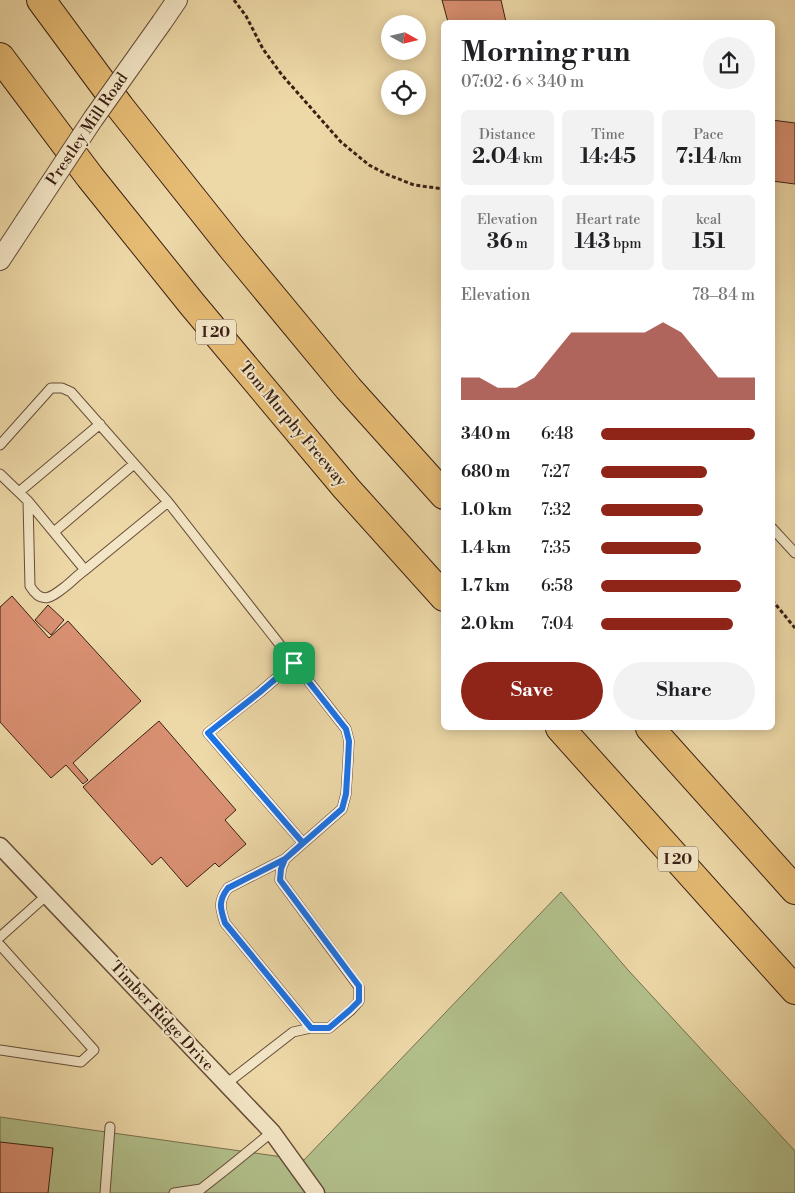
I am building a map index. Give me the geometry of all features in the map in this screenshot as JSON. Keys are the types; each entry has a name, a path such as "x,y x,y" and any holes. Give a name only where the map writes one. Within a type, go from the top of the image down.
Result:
{"highway":[{"path":"41,0 120,107 233,249 348,388 441,492"},
{"name":"Tom Murphy Freeway","path":"0,57 90,177 192,304 346,488 441,594"},
{"name":"I 20","path":"562,730 795,990"},
{"path":"652,730 795,890"}],"street":[{"name":"Prestley Mill Road","path":"0,260 104,104 177,0"},
{"name":"Timber Ridge Drive","path":"0,846 272,1132 316,1193"}],"lane":[{"path":"0,445 51,388 62,388 71,392 168,502 346,729 349,741 346,794 342,809 285,859 228,888 222,895 221,910 225,923 311,1028"},
{"path":"19,492 100,424"},
{"path":"54,532 134,464"},
{"path":"0,474 28,501 85,570"},
{"path":"28,501 30,586 35,595 44,598 53,596 168,502"},
{"path":"775,531 795,553"},
{"path":"294,663 208,733 303,843"},
{"path":"226,1084 293,1032 311,1028 329,1028 359,1001 359,986 280,880 281,869 285,859"},
{"path":"0,937 47,895"},
{"path":"0,945 94,1050 81,1062 0,1050"},
{"path":"105,1193 110,1127"},
{"path":"174,1193 201,1188 272,1132"}],"path":[{"path":"234,0 246,16 263,49 282,75 341,142 369,165 386,174 414,185 441,189"},
{"path":"775,604 795,628"}],"green space":[{"path":"561,892 628,970 795,1151 795,1193 0,1193 0,1117 304,1160"}],"building":[{"path":"442,0 501,0 506,20 447,20"},
{"path":"775,120 795,123 795,184 775,181"},
{"path":"12,596 49,638 68,621 141,701 73,763 88,780 83,784 66,765 51,778 0,722 0,607"},
{"path":"48,605 64,620 51,635 35,620"},
{"path":"159,721 236,810 225,820 246,844 219,867 215,863 187,887 161,857 152,865 83,787"},
{"path":"0,1142 53,1148 48,1193 0,1193"}],"route":[{"path":"294,663 208,733 303,843 285,859 228,888 222,895 221,910 225,923 311,1028 329,1028 359,1001 359,986 280,880 281,869 285,859 342,809 346,794 349,741 346,729 294,663"}]}
